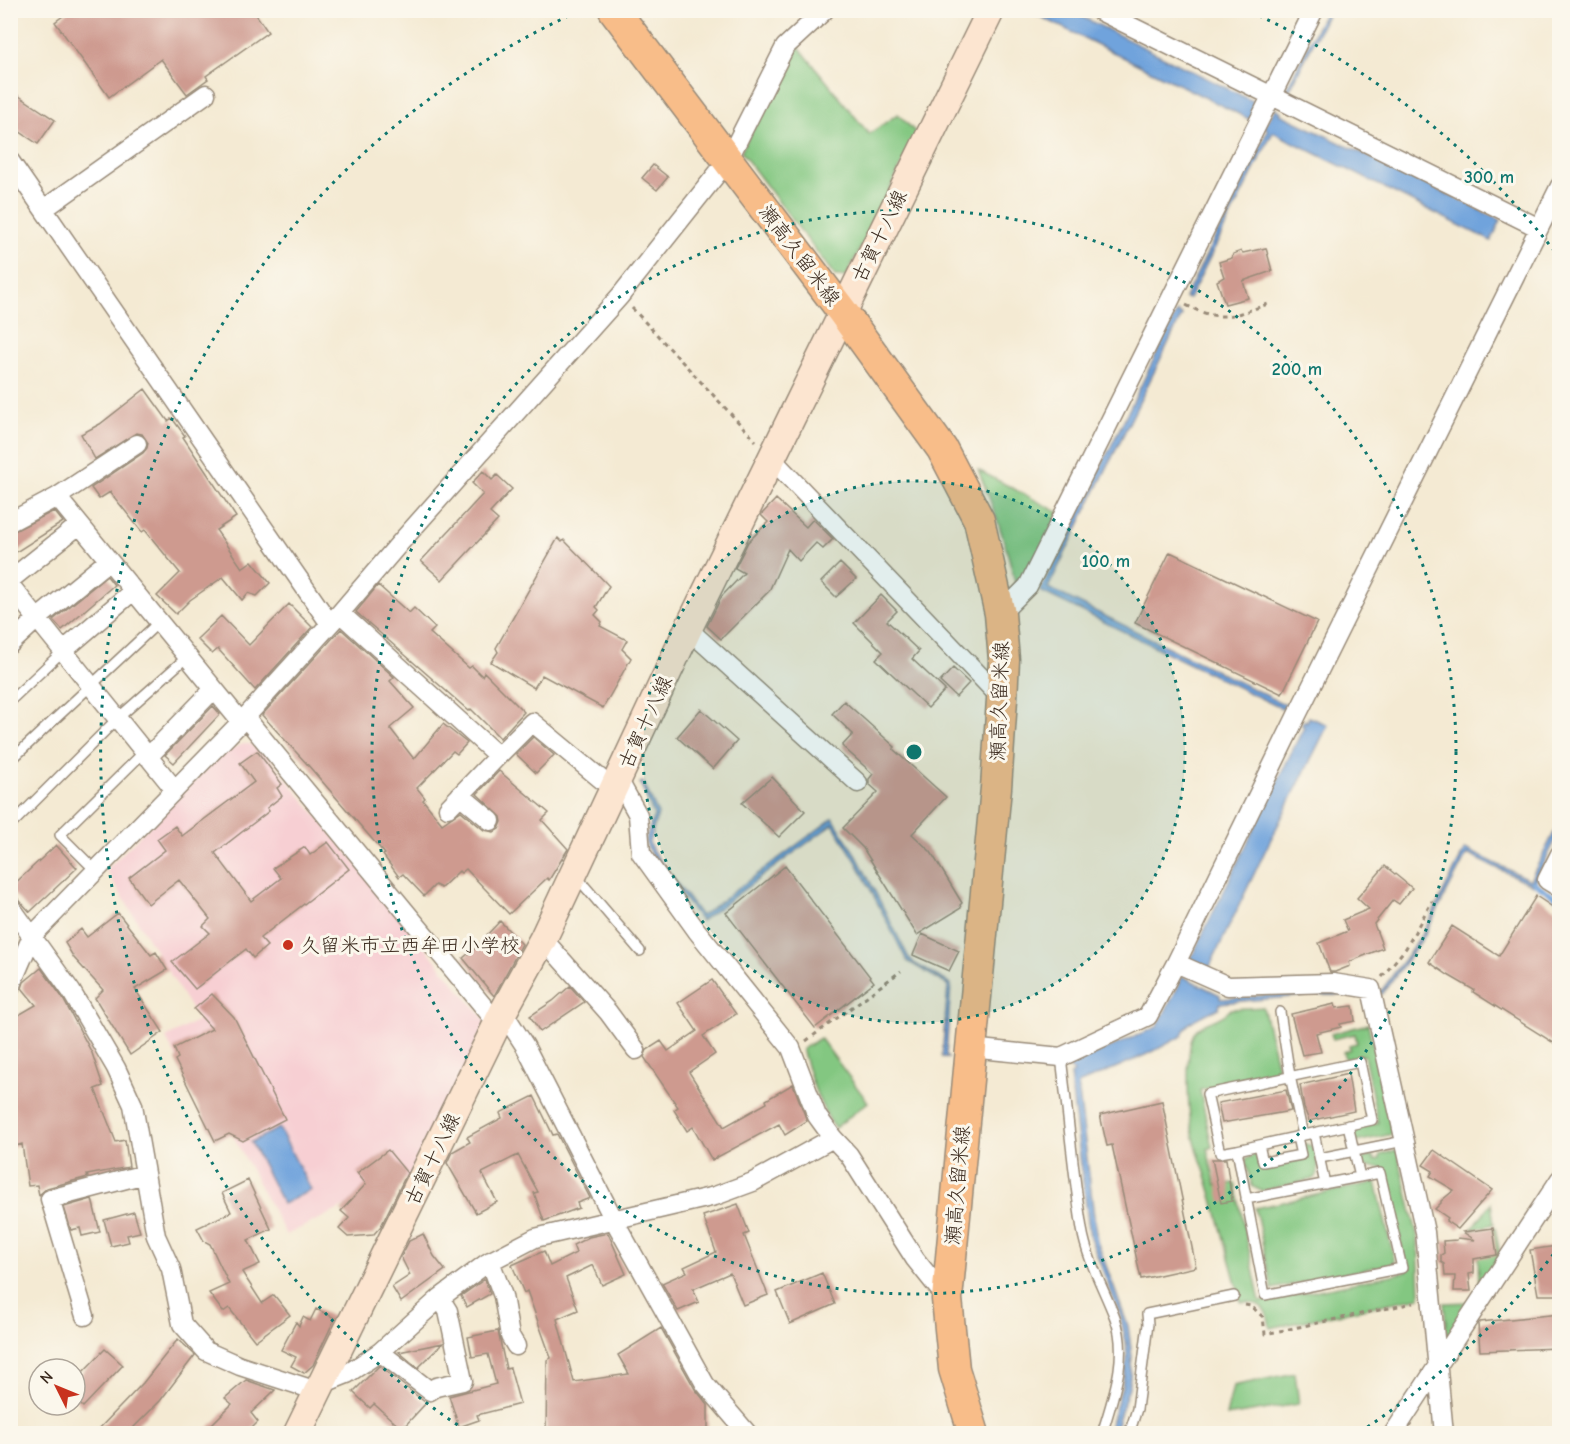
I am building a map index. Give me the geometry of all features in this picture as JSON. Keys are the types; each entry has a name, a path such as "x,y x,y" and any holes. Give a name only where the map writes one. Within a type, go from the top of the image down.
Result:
{"main road":[{"name":"瀬高久留米線","path":"614,10 842,311 942,449 979,520 1000,614 1004,660 996,788 946,1299 954,1369 974,1434"},
{"name":"古賀十八線","path":"297,1434 501,1018 543,939 688,630 991,10"}],"street":[{"path":"10,987 32,936 243,720 620,296 728,160 785,47 825,10"},
{"path":"1098,10 1539,228"},
{"path":"1000,614 1028,586 1314,10"},
{"path":"44,209 206,94"},
{"path":"10,161 335,619 498,756"},
{"path":"970,1048 1061,1057 1148,1016 1560,186"},
{"path":"10,522 57,498 137,444"},
{"path":"771,458 1002,699"},
{"path":"57,498 214,689 525,1046 614,1221 705,1384 748,1434"},
{"path":"10,580 80,525"},
{"path":"10,644 108,561"},
{"path":"10,585 175,790"},
{"path":"63,651 134,591"},
{"path":"688,630 858,783"},
{"path":"146,754 214,689"},
{"path":"491,821 454,801 532,722 616,784 638,815 641,852 697,931 791,1048 817,1116 849,1155 915,1259 946,1299"},
{"path":"1560,854 1547,880 1560,888"},
{"path":"10,906 71,991 116,1068 133,1105 156,1236 171,1269 182,1324 206,1351 240,1366 320,1387 347,1374 380,1352 440,1298 490,1261 535,1238 716,1196 753,1182 833,1138"},
{"path":"543,939 608,1012 636,1050"},
{"path":"1176,963 1228,987 1333,983 1371,989 1425,1232 1444,1434"},
{"path":"86,1316 50,1199 145,1174"},
{"path":"1393,1434 1560,1179"},
{"path":"490,1261 502,1296 510,1336 516,1346"},
{"path":"380,1352 430,1390 463,1381 448,1311 440,1298"}],"lane":[{"path":"10,761 159,622"},
{"path":"10,701 63,651"},
{"path":"10,826 117,719 187,657"},
{"path":"95,870 60,835 146,754"},
{"path":"574,873 640,951"},
{"path":"1259,1145 1263,1162 1301,1155 1280,1012"},
{"path":"1061,1057 1082,1231 1100,1286 1116,1320 1120,1346 1120,1368 1102,1434"},
{"path":"1360,1062 1372,1120 1348,1125 1220,1153 1207,1094 1360,1062"},
{"path":"1348,1125 1360,1177"},
{"path":"1314,1133 1324,1184"},
{"path":"1320,1158 1404,1141"},
{"path":"1237,1150 1246,1199 1265,1295 1402,1268 1380,1173 1246,1199"},
{"path":"1129,1434 1137,1409 1148,1324 1147,1314 1234,1296"}],"path":[{"path":"620,296 771,458"},
{"path":"1171,298 1211,316 1226,318 1271,303"},
{"path":"1371,989 1406,948 1432,901"},
{"path":"791,1048 806,1041 901,971"},
{"path":"1234,1296 1237,1305 1251,1306 1263,1317 1265,1334 1432,1300"}],"shaded area":[{"name":"久留米市立西牟田小学校","path":"243,744 250,744 265,753 489,1025 412,1185 394,1168 350,1204 286,1235 232,1134 219,1139 166,1038 198,1020 106,870 222,753"}],"green space":[{"path":"798,46 869,134 898,114 917,134 846,277 835,276 741,152 792,50"},
{"path":"978,470 1060,513 1025,584 1015,582 999,525"},
{"path":"1263,1007 1279,1072 1200,1090 1212,1147 1207,1149 1216,1185 1235,1183 1260,1302 1407,1272 1385,1171 1381,1167 1363,1167 1360,1159 1373,1156 1374,1160 1380,1159 1380,1155 1397,1150 1418,1238 1420,1297 1270,1328 1262,1308 1254,1303 1241,1302 1193,1136 1189,1108 1188,1063 1192,1038 1199,1027 1222,1017 1231,1009"},
{"path":"1368,1024 1393,1134 1357,1142 1354,1136 1358,1129 1378,1123 1364,1055 1345,1059 1343,1052 1350,1049 1349,1045 1357,1043 1355,1034 1333,1039 1331,1034"},
{"path":"820,1038 868,1102 835,1128 819,1100 802,1049"},
{"path":"1302,1145 1314,1147 1317,1160 1318,1172 1313,1179 1261,1191 1252,1186 1246,1159 1256,1154 1260,1168 1305,1159"},
{"path":"1376,1182 1395,1263 1272,1289 1255,1208"},
{"path":"1491,1203 1494,1224 1471,1230"},
{"path":"1495,1228 1500,1256 1479,1291 1478,1253 1473,1251 1474,1234"},
{"path":"1469,1302 1451,1335 1447,1335 1444,1303"},
{"path":"1295,1373 1299,1404 1226,1416 1233,1386"}],"water":[{"path":"1029,11 1070,11 1261,105 1253,121"},
{"path":"1325,11 1329,11 1287,95 1284,94"},
{"path":"1276,108 1281,112 1280,114 1501,220 1491,241 1273,132 1189,299 1185,298 1268,130 1264,126"},
{"path":"1177,312 1182,315 1048,588 1286,705 1292,711 1288,714 1285,710 1040,591"},
{"path":"1309,717 1328,725 1209,968 1190,960 1304,727 1301,724 1305,720 1307,722"},
{"path":"643,782 658,814 649,842 653,851 701,916 833,818 859,860 909,958 951,984 946,1055 948,1058 942,1057 948,985 907,961 856,861 833,824 701,921 650,853 645,841 654,815 640,783"},
{"path":"1559,823 1559,833 1533,885 1467,854 1423,938 1382,994 1379,994 1379,990 1382,990 1423,933 1465,849 1530,880"},
{"path":"1182,976 1220,995 1220,999 1335,990 1354,995 1313,995 1220,1003 1219,1008 1202,1015 1188,1025 1182,1036 1152,1052 1078,1084 1097,1241 1128,1326 1132,1357 1129,1387 1114,1433 1108,1433 1122,1386 1127,1360 1126,1342 1120,1315 1090,1237 1070,1075 1074,1072 1070,1069 1070,1065 1157,1027"},
{"path":"988,1059 1053,1066 1053,1069 988,1063"},
{"path":"279,1128 311,1190 283,1204 251,1142"}],"building":[{"path":"71,10 253,10 268,32 206,76 208,79 187,94 161,59 109,97 55,22"},
{"path":"10,90 55,120 38,144 10,125"},
{"path":"653,165 668,177 657,190 642,178"},
{"path":"1266,248 1272,271 1243,281 1248,298 1225,304 1217,281 1224,277 1219,262 1232,258 1233,254 1241,251 1243,253"},
{"path":"145,389 168,421 172,418 185,436 183,437 236,517 216,530 242,568 252,561 270,583 257,596 248,593 242,600 223,577 190,600 176,614 157,596 180,573 145,530 142,532 110,492 99,499 91,488 143,453 148,443 142,434 136,433 95,459 81,434 100,424"},
{"path":"483,471 492,480 497,475 512,489 490,513 498,520 442,580 421,561 483,494 472,483"},
{"path":"776,499 806,527 813,519 833,539 823,549 816,543 799,561 788,549 769,591 721,639 707,626 722,596 744,573 735,568 748,542 768,522 761,515"},
{"path":"54,511 63,522 10,556 10,533"},
{"path":"558,538 562,542 564,540 609,586 596,607 599,610 595,615 602,622 600,626 627,640 622,649 631,658 603,708 542,675 534,688 491,662 498,652 496,648"},
{"path":"1170,552 1317,622 1282,694 1135,623"},
{"path":"840,563 856,579 836,597 821,582"},
{"path":"107,576 114,585 62,630 53,620"},
{"path":"378,585 409,613 414,608 435,628 430,633 469,668 472,666 482,676 484,672 524,712 500,738 471,709 469,711 356,612"},
{"path":"881,595 897,611 887,621 919,651 912,659 945,690 928,708 876,659 883,652 854,623"},
{"path":"289,604 312,627 255,690 218,649 212,654 197,639 221,616 249,645"},
{"path":"341,629 394,677 390,681 414,708 390,728 414,759 443,724 467,743 457,754 453,751 417,788 425,798 423,800 442,824 461,811 484,830 494,832 499,829 502,822 501,817 477,794 499,771 549,813 542,820 568,849 549,880 547,878 509,914 466,869 461,873 459,871 441,888 435,885 424,896 403,874 399,877 383,855 385,854 262,715"},
{"path":"953,668 969,683 956,697 940,682"},
{"path":"844,701 946,797 912,834 931,852 962,903 961,908 917,935 863,848 843,828 878,792 869,784 869,779 873,774 842,746 853,734 832,714"},
{"path":"213,706 220,714 174,763 165,755"},
{"path":"701,709 737,741 713,769 677,737"},
{"path":"533,737 554,755 536,773 516,754"},
{"path":"257,751 282,784 277,788 282,796 267,808 269,811 215,853 251,901 281,878 273,868 305,847 310,855 328,842 349,869 260,938 267,946 253,958 246,949 195,989 172,962 210,933 203,926 210,919 179,880 148,904 129,878 165,850 157,839 175,826 182,836 254,782 240,763"},
{"path":"772,777 805,811 779,837 742,803"},
{"path":"56,845 77,868 30,912 10,888"},
{"path":"785,866 874,982 815,1028 726,913"},
{"path":"1385,866 1412,888 1399,904 1393,900 1374,924 1383,948 1349,962 1350,966 1330,972 1319,943 1348,931 1343,920 1369,909 1357,898"},
{"path":"1536,896 1560,912 1560,1047 1429,962 1452,926 1499,956"},
{"path":"118,913 151,955 156,952 167,970 135,989 163,1032 130,1055 95,998 103,990 74,958 65,943 81,929 87,937"},
{"path":"500,921 522,944 494,996 463,958 485,940 484,938"},
{"path":"922,934 959,951 949,971 913,955"},
{"path":"41,968 62,997 92,1053 103,1086 95,1089 116,1142 125,1140 129,1167 87,1175 88,1177 47,1188 39,1195 37,1185 28,1186 22,1144 10,1148 10,1020 36,1005 22,988 24,982"},
{"path":"712,980 736,1014 703,1036 715,1054 689,1072 724,1127 767,1103 766,1100 793,1084 807,1121 785,1135 779,1124 712,1160 693,1127 687,1131 674,1110 678,1107 644,1057 647,1050 661,1041 668,1051 697,1031 678,1003"},
{"path":"570,986 584,1002 540,1032 530,1016"},
{"path":"212,994 234,1017 285,1119 243,1141 229,1134 215,1141 175,1060 178,1058 174,1048 212,1029 194,1009"},
{"path":"1335,1004 1336,1008 1353,1006 1355,1021 1316,1033 1321,1052 1302,1055 1291,1014"},
{"path":"1348,1074 1354,1111 1309,1121 1300,1085"},
{"path":"1286,1090 1291,1111 1222,1123 1218,1103"},
{"path":"534,1096 553,1135 557,1134 590,1198 577,1203 579,1208 544,1221 534,1193 538,1192 518,1155 482,1173 497,1202 476,1213 447,1163 452,1152 470,1142 467,1137 502,1118 500,1113"},
{"path":"1162,1101 1196,1267 1141,1279 1112,1145 1107,1146 1100,1115"},
{"path":"388,1150 407,1173 381,1226 373,1235 348,1237 339,1229 349,1218 341,1211 366,1184 357,1173"},
{"path":"1434,1150 1492,1190 1458,1229 1446,1221 1448,1218 1435,1209 1454,1190 1430,1176 1433,1171 1423,1165"},
{"path":"1212,1159 1226,1159 1232,1201 1221,1203"},
{"path":"248,1180 271,1229 248,1240 260,1264 242,1272 262,1303 274,1295 290,1315 255,1341 229,1308 223,1312 209,1293 229,1284 210,1244 204,1241 197,1228 231,1212 222,1193"},
{"path":"92,1199 100,1232 82,1236 80,1228 71,1230 64,1207"},
{"path":"738,1204 749,1233 744,1235 768,1295 743,1305 730,1273 693,1289 699,1302 678,1311 662,1283 687,1272 684,1267 716,1252 703,1216"},
{"path":"134,1212 140,1232 127,1235 129,1242 111,1246 104,1220"},
{"path":"1493,1228 1497,1255 1474,1259 1474,1273 1469,1274 1471,1291 1454,1291 1455,1276 1445,1276 1444,1264 1441,1262 1441,1255 1444,1253 1443,1241 1458,1238 1475,1240 1463,1232"},
{"path":"608,1233 626,1274 602,1285 593,1265 566,1278 578,1310 557,1319 574,1382 629,1374 618,1355 661,1328 695,1389 708,1405 708,1434 546,1434 547,1360 551,1358 527,1291 524,1293 512,1265 544,1251 550,1266 576,1253 573,1245 589,1237"},
{"path":"423,1234 434,1256 445,1270 401,1302 392,1287 410,1275 401,1257 409,1241"},
{"path":"1556,1246 1560,1263 1560,1295 1538,1295 1530,1250"},
{"path":"822,1273 835,1304 790,1324 777,1292"},
{"path":"485,1279 490,1294 467,1307 461,1296"},
{"path":"316,1309 335,1318 313,1365 304,1373 291,1366 296,1357 281,1350 296,1322 299,1326 303,1317 310,1321"},
{"path":"1560,1314 1560,1348 1480,1351 1478,1324 1480,1322"},
{"path":"498,1331 506,1369 510,1368 520,1404 477,1415 479,1420 459,1427 449,1396 496,1384 488,1354 472,1357 468,1337"},
{"path":"178,1339 195,1355 160,1401 127,1434 94,1434 143,1383"},
{"path":"443,1343 418,1368 399,1352"},
{"path":"105,1349 123,1365 87,1403 87,1368"},
{"path":"379,1366 426,1403 402,1429 374,1404 370,1408 353,1392"},
{"path":"246,1380 275,1390 251,1413 258,1422 246,1434 202,1434 232,1404 225,1398"}],"waterway":[{"path":"1535,883 1560,900"}],"place":[{"name":"久留米市立西牟田小学校","path":"288,945"}]}
